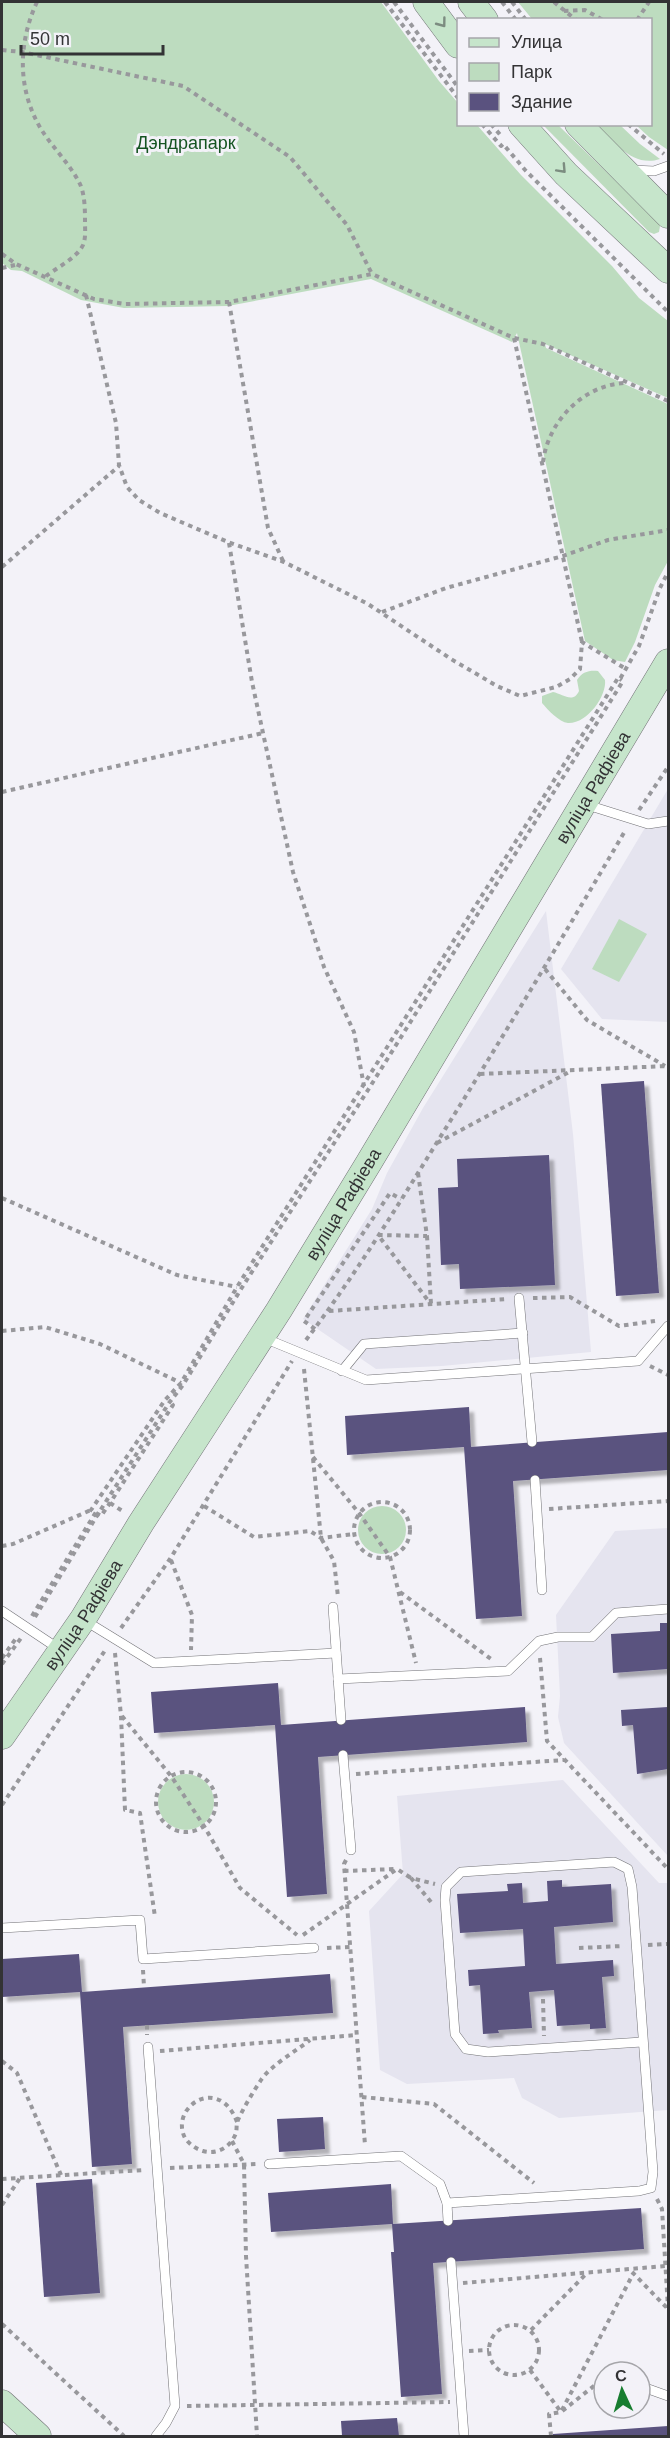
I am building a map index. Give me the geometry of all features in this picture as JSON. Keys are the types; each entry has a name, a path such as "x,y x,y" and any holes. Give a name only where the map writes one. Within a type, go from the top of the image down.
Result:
{"main road":[{"path":"426,2 457,42"},
{"path":"471,2 483,18"},
{"path":"523,126 566,174 666,262"},
{"path":"580,126 669,215"},
{"name":"вуліца Рафіева","path":"2,1736 83,1620 141,1523 261,1337 368,1164 669,662"},
{"path":"2,2403 38,2436"}],"lane":[{"path":"606,154 623,167 638,171 654,171 669,166"},
{"path":"583,804 648,824 669,821"},
{"path":"519,1298 532,1442"},
{"path":"261,1337 366,1380 638,1361 669,1326"},
{"path":"342,1371 364,1344 522,1333"},
{"path":"535,1480 542,1590"},
{"path":"336,1608 336,1653 341,1720"},
{"path":"338,1679 508,1671 538,1641 558,1637 592,1637 616,1612 669,1609"},
{"path":"2,1611 61,1651"},
{"path":"83,1620 154,1663 336,1653"},
{"path":"343,1755 351,1850"},
{"path":"447,2204 639,2191 651,2188 652,2172 632,1887 628,1869 614,1862 461,1872 446,1887 446,1918 455,2034 466,2049 488,2052 642,2043"},
{"path":"2,1928 140,1920 143,1959 314,1948"},
{"path":"149,2050 175,2406 156,2436"},
{"path":"269,2163 401,2156 440,2184 447,2204 448,2221"},
{"path":"451,2262 464,2436"},
{"path":"652,2390 669,2396"}],"path":[{"path":"37,2 31,14 22,52 23,83 40,129 80,183 85,209 85,243 80,251 45,277"},
{"path":"385,2 457,95"},
{"path":"394,2 457,84"},
{"path":"502,2 514,18"},
{"path":"514,2 525,18"},
{"path":"554,2 573,18"},
{"path":"638,18 649,2"},
{"path":"564,11 585,10 599,18"},
{"path":"2,50 22,52 183,86 290,157 347,225 372,274"},
{"path":"484,126 501,147 503,144"},
{"path":"493,126 506,142 503,144"},
{"path":"630,126 664,154"},
{"path":"503,144 526,171 669,312"},
{"path":"2,254 16,264 86,295 110,303 124,304 229,302 372,274 514,338 543,344 669,401"},
{"path":"2,268 16,264"},
{"path":"86,295 116,423 119,465 127,487 139,500 160,513 228,542 284,562 381,612 496,686 520,696 556,687 570,679 580,669 582,642 514,338"},
{"path":"229,302 268,528 284,562"},
{"path":"543,466 550,434 580,398 608,384 629,383"},
{"path":"2,567 119,465"},
{"path":"381,612 446,588 563,556 608,540 669,530"},
{"path":"182,1384 237,1287 366,1088 354,1032 324,967 293,872 263,733 228,542"},
{"path":"2,1664 27,1628 95,1512 167,1401 182,1384 618,678 620,680 640,644 662,584 669,572"},
{"path":"662,584 669,587"},
{"path":"582,642 626,669"},
{"path":"2,792 263,733"},
{"path":"2,1805 170,1559 300,1352 437,1143 545,969 632,820 669,767"},
{"path":"545,969 587,1020 667,1066"},
{"path":"479,1074 667,1066"},
{"path":"437,1143 573,1070"},
{"path":"418,1173 428,1236 431,1304"},
{"path":"315,1329 304,1321 390,1193 401,1199"},
{"path":"2,1198 177,1275 237,1287"},
{"path":"378,1235 428,1236"},
{"path":"378,1235 431,1304"},
{"path":"328,1311 519,1298 570,1297 619,1326 659,1321"},
{"path":"2,1330 45,1328 100,1344 182,1384"},
{"path":"300,1352 321,1538 334,1561 336,1608"},
{"path":"638,1361 669,1374"},
{"path":"95,1512 101,1516 173,1405 167,1401"},
{"path":"313,1456 359,1513 390,1557 419,1675"},
{"path":"537,1507 543,1509 669,1501"},
{"path":"384,1502 396,1506 405,1515 409,1524 408,1540 403,1549 390,1557 376,1557 368,1554 360,1548 354,1534 354,1524 359,1513 374,1503 384,1502"},
{"path":"204,1506 254,1537 310,1531 321,1538 354,1534"},
{"path":"2,1546 13,1544 95,1512"},
{"path":"170,1559 192,1615 191,1660"},
{"path":"400,1592 508,1671"},
{"path":"2,1658 27,1628"},
{"path":"114,1638 121,1716 125,1810 140,1813 157,1926"},
{"path":"538,1641 547,1741 669,1869"},
{"path":"121,1716 171,1776 204,1826 240,1888 314,1948 350,1947"},
{"path":"346,1774 564,1760"},
{"path":"192,1772 210,1784 215,1793 215,1808 211,1818 204,1826 188,1832 179,1831 165,1824 159,1815 156,1799 163,1782 171,1776 192,1772"},
{"path":"351,1850 344,1864 344,1871 366,2158"},
{"path":"344,1871 397,1869 411,1878 446,1918"},
{"path":"300,1937 397,1869"},
{"path":"411,1878 446,1887"},
{"path":"543,1999 545,2049"},
{"path":"149,2050 357,2035"},
{"path":"237,2122 232,2109 223,2101 214,2098 203,2098 192,2104 182,2121 185,2137 190,2144 200,2150 216,2151 224,2148 232,2141 237,2122 262,2078 310,2040"},
{"path":"2,2061 17,2073 61,2175"},
{"path":"362,2097 434,2104 550,2196"},
{"path":"232,2141 244,2164 257,2436"},
{"path":"2,2179 269,2163"},
{"path":"2,2205 21,2177"},
{"path":"651,2188 662,2209 669,2309"},
{"path":"662,2209 669,2214"},
{"path":"453,2284 588,2273 631,2272 666,2266"},
{"path":"631,2272 669,2309"},
{"path":"561,2412 631,2272"},
{"path":"531,2331 588,2273"},
{"path":"2,2324 124,2436"},
{"path":"517,2324 531,2331 537,2338 539,2355 536,2363 530,2370 512,2375 499,2370 490,2358 491,2339 503,2327 517,2324"},
{"path":"530,2370 561,2412"},
{"path":"551,2436 549,2414 561,2412 592,2387"},
{"path":"175,2406 461,2402"}],"shaded area":[{"path":"668,789 668,1022 602,1019 561,969"},
{"path":"546,911 573,1134 591,1352 442,1366 376,1369 303,1319 372,1209 387,1173 423,1108"},
{"path":"668,1528 668,1856 564,1743 558,1717 560,1696 556,1615 615,1531"},
{"path":"563,1780 659,1883 668,1883 668,2110 559,2118 522,2098 514,2078 407,2084 380,2070 369,1911 403,1874 397,1796"}],"green space":[{"name":"Дэндрапарк","path":"2,2 381,2 457,102 457,126 478,126 521,175 612,266 639,298 668,321 668,398 545,344 546,348 668,404 668,561 655,585 635,642 625,662 613,660 585,641 517,333 512,342 371,279 228,306 124,308 81,300 22,271 11,270 2,263"},
{"path":"518,2 668,2 668,150 637,126 652,126 652,18 531,18"},
{"path":"544,126 559,126 658,222 659,232 654,234 649,232"},
{"path":"598,126 621,126 660,159 641,160 617,146"},
{"path":"598,671 605,680 603,694 589,714 582,719 565,722 542,703 542,696 553,692 574,697 579,691 577,680 579,677 586,672"},
{"path":"619,919 647,934 619,982 592,969"},
{"path":"382,1506 399,1513 406,1530 399,1547 382,1554 365,1547 358,1530 365,1513"},
{"path":"186,1774 197,1776 206,1782 212,1791 214,1802 212,1813 206,1822 197,1828 186,1830 175,1828 166,1822 160,1813 158,1802 160,1791 166,1782 175,1776"}],"building":[{"path":"644,1081 659,1293 616,1296 601,1084"},
{"path":"549,1155 555,1285 460,1289 459,1264 441,1265 438,1188 458,1187 457,1159"},
{"path":"469,1407 471,1447 668,1432 668,1470 513,1481 522,1616 476,1619 464,1447 347,1455 345,1416"},
{"path":"660,1623 668,1623 668,1669 613,1673 611,1634 660,1631"},
{"path":"278,1683 281,1725 525,1707 527,1742 318,1757 327,1894 287,1897 275,1725 154,1733 151,1692"},
{"path":"668,1707 668,1769 637,1774 633,1725 622,1726 621,1710"},
{"path":"562,1880 562,1887 611,1884 613,1922 554,1927 556,1964 613,1960 614,1976 602,1977 606,2028 590,2029 590,2024 557,2026 554,1990 529,1992 532,2028 498,2030 499,2033 483,2034 480,1985 469,1986 468,1970 525,1966 523,1929 460,1933 457,1894 508,1891 507,1884 522,1883 523,1903 548,1901 547,1881"},
{"path":"79,1954 82,1992 330,1974 333,2013 123,2027 132,2164 92,2167 80,1992 2,1997 2,1959"},
{"path":"323,2117 325,2149 279,2152 277,2119"},
{"path":"92,2179 100,2293 44,2297 36,2183"},
{"path":"391,2184 393,2224 641,2208 644,2249 433,2263 442,2394 401,2397 391,2252 394,2252 392,2224 271,2232 268,2193"},
{"path":"397,2418 399,2436 342,2436 341,2421"},
{"path":"668,2426 668,2436 553,2436 553,2434"}]}
